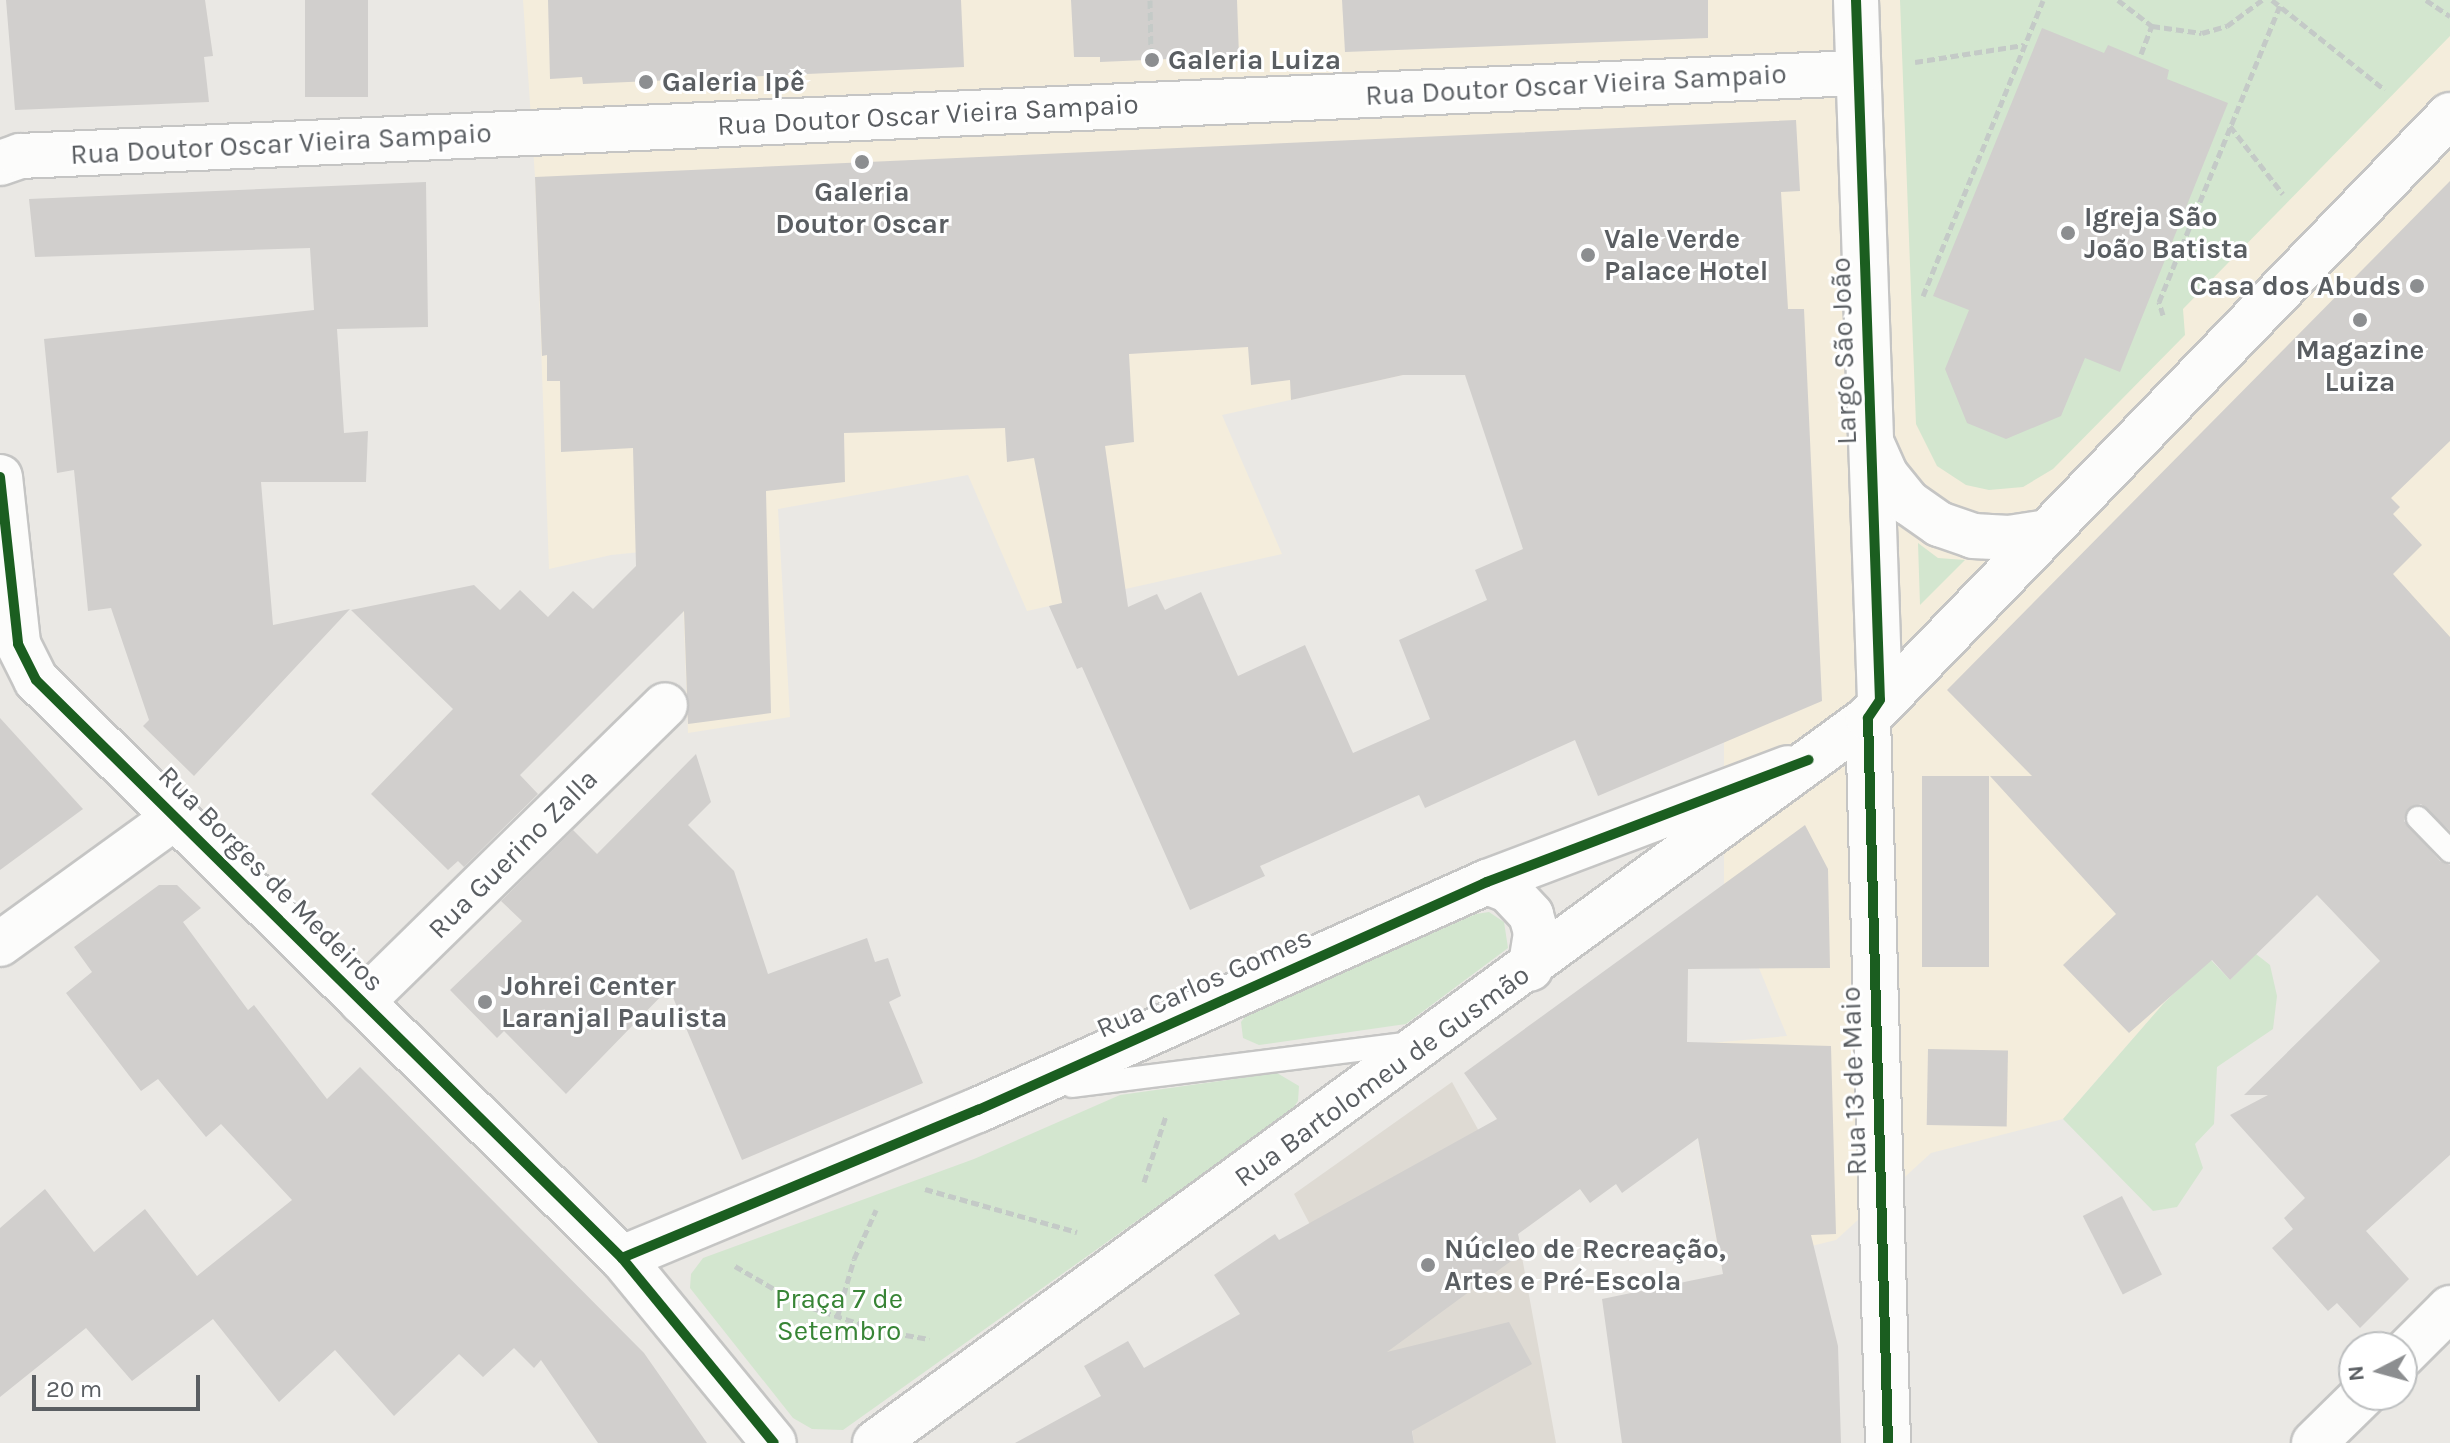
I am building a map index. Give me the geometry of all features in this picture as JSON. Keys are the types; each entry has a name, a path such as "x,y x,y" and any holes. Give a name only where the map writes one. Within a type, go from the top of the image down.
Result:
{"street":[{"name":"Largo São João","path":"1856,0 1871,442 1874,709"},
{"name":"Rua Doutor Oscar Vieira Sampaio","path":"0,163 20,156 1858,73"},
{"path":"1874,709 2450,115"},
{"path":"1871,442 1886,475 1909,503 1939,524 1973,536 2009,538 2045,532"},
{"name":"Rua Borges de Medeiros","path":"0,477 23,663 174,818 622,1258"},
{"name":"Rua Guerino Zalla","path":"362,1002 665,705"},
{"name":"Rua Bartolomeu de Gusmão","path":"875,1443 1530,969 1874,709"},
{"name":"Rua 13 de Maio","path":"1874,709 1888,1443"},
{"name":"Rua Carlos Gomes","path":"622,1258 978,1110 1487,882 1809,760"},
{"path":"0,944 174,818"},
{"path":"1487,882 1508,890 1531,915 1536,933 1530,969"},
{"path":"622,1258 774,1443"},
{"path":"2418,1340 2450,1308"},
{"path":"2314,1443 2347,1411"}],"lane":[{"path":"2418,818 2450,851"},
{"path":"978,1110 1097,1080 1408,1044 1440,1034"}],"path":[{"path":"1923,296 2043,0"},
{"path":"2118,0 2152,26 2202,33 2227,26 2262,0"},
{"path":"2272,0 2385,90"},
{"path":"2426,0 2450,16"},
{"path":"2163,315 2159,302 2280,6"},
{"path":"2141,54 2152,26"},
{"path":"1915,62 2025,45"},
{"path":"2230,126 2283,194"},
{"path":"1148,1169 1160,1132"},
{"path":"920,1187 1021,1220 1092,1235"},
{"path":"837,1318 854,1259 880,1203"},
{"path":"724,1258 758,1284 837,1318 940,1340"}],"shaded area":[{"path":"523,0 2450,0 2450,754 2210,959 2164,1003 2063,1119 1931,1153 1836,1240 1722,1268 1701,1159 1732,1151 1710,1043 1787,1036 1724,883 1724,742 1465,375 1403,375 1222,415 1282,554 1027,611 968,475 778,509 790,717 688,733 681,548 611,555 549,569 535,177"},
{"name":"Núcleo de Recreação, Artes e Pré-Escola","path":"1452,1082 1509,1186 1556,1443 1414,1443 1410,1415 1294,1194"}],"green space":[{"path":"1900,0 2450,0 2450,36 2183,309 2185,335 2053,469 2023,487 1989,490 1966,485 1937,466 1916,424"},
{"path":"1918,543 1938,558 1965,560 1920,605"},
{"path":"1489,912 1504,922 1508,948 1406,1024 1259,1045 1243,1038 1241,1022 1248,1013 1476,914"},
{"path":"2256,954 2270,965 2277,996 2273,1029 2217,1067 2214,1124 2195,1144 2203,1168 2177,1207 2153,1211 2063,1119 2164,1003 2210,959 2230,980"},
{"name":"Praça 7 de Setembro","path":"1277,1073 1299,1086 1298,1101 1291,1111 843,1430 812,1429 793,1418 690,1288 691,1274 703,1258 974,1159 1120,1095"}],"building":[{"path":"6,0 205,0 213,56 204,57 209,102 15,110"},
{"path":"305,0 368,0 368,97 305,97"},
{"path":"548,0 961,0 964,67 583,84 582,77 550,79"},
{"path":"1071,0 1237,0 1239,56 1100,62 1100,57 1074,57"},
{"path":"1342,0 1708,0 1708,38 1345,52"},
{"name":"Igreja São João Batista","path":"2042,28 2104,53 2108,45 2169,70 2167,79 2228,103 2120,372 2085,358 2061,416 2006,439 1967,423 1945,369 1969,310 1933,296"},
{"path":"1796,120 1800,191 1781,192 1788,309 1804,309 1822,701 1598,796 1575,740 1425,808 1419,795 1260,866 1265,876 1190,910 1082,667 1077,669 1049,606 1062,603 1034,458 1007,462 1005,428 844,433 845,482 766,491 771,713 688,724 684,611 520,775 538,794 464,867 458,861 448,870 371,794 453,709 351,610 474,585 500,610 520,590 548,617 573,591 593,609 636,566 633,448 561,452 560,381 547,381 547,355 542,356 535,177","holes":["1248,347 1251,385 1290,380 1291,400 1403,375 1465,375 1523,549 1475,570 1487,600 1399,640 1430,719 1353,753 1305,645 1238,676 1201,592 1165,610 1157,594 1128,607 1105,446 1134,442 1129,354"]},
{"path":"2450,181 2450,441 2391,498 2400,507 2393,514 2422,545 2393,574 2450,637 2450,831 2421,804 2408,809 2404,821 2440,861 2450,865 2450,1155 2366,1231 2409,1279 2360,1328 2337,1303 2328,1311 2272,1248 2293,1229 2284,1218 2305,1198 2230,1115 2268,1095 2244,1095 2380,961 2317,895 2230,980 2212,960 2129,1033 2063,965 2116,914 1990,776 2032,776 1947,690"},
{"path":"426,182 428,327 337,329 344,433 368,431 366,482 261,482 273,625 350,609 194,776 143,726 149,720 111,608 88,611 74,470 57,473 44,339 314,310 310,248 35,257 29,199"},
{"path":"0,718 83,809 0,870"},
{"path":"696,754 711,802 688,825 734,871 768,974 867,938 875,962 888,958 901,996 889,1002 923,1083 742,1160 669,988 566,1094 504,1031 497,1038 450,990 522,921 501,901 573,830 597,854"},
{"path":"1922,776 1989,776 1989,967 1922,967"},
{"path":"1805,825 1828,869 1830,968 1688,969 1687,1042 1831,1046 1836,1234 1811,1235 1838,1346 1841,1443 1622,1443 1602,1299 1723,1274 1698,1138 1622,1193 1616,1184 1590,1203 1580,1189 1518,1234 1522,1253 1387,1352 1509,1322 1532,1364 1412,1431 1414,1443 1015,1443 1101,1396 1084,1366 1128,1341 1144,1368 1240,1314 1214,1275 1275,1234 1279,1240 1497,1119 1464,1073"},
{"path":"159,885 177,885 201,908 183,922 248,1010 254,1005 327,1099 360,1067 644,1353 707,1443 598,1443 541,1360 534,1368 514,1348 483,1377 459,1354 394,1416 335,1350 279,1402 213,1319 132,1381 86,1328 0,1397 0,1228 45,1189 94,1252 145,1209 197,1276 292,1200 221,1124 206,1137 158,1079 141,1091 66,993 92,972 74,947"},
{"path":"1928,1049 2008,1050 2007,1126 1927,1125"},
{"path":"2122,1196 2162,1274 2123,1294 2083,1216"}],"cycle path":[{"path":"1856,0 1880,700 1868,718 1888,1443"},
{"path":"0,477 18,644 36,680 622,1258 774,1443"},
{"path":"622,1258 978,1110 1487,882 1809,760"}],"place":[{"name":"Galeria Luiza","path":"1152,60"},
{"name":"Galeria Ipê","path":"646,82"},
{"name":"Galeria Doutor Oscar","path":"862,162"},
{"name":"Igreja São João Batista","path":"2068,233"},
{"name":"Vale Verde Palace Hotel","path":"1588,255"},
{"name":"Casa dos Abuds","path":"2417,286"},
{"name":"Magazine Luiza","path":"2360,320"},
{"name":"Johrei Center Laranjal Paulista","path":"485,1002"},
{"name":"Núcleo de Recreação, Artes e Pré-Escola","path":"1428,1265"}]}
